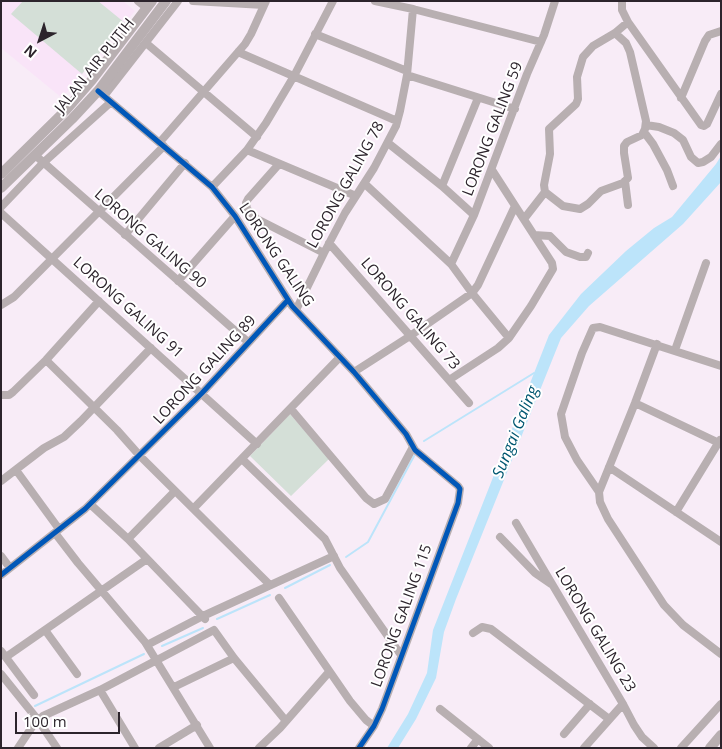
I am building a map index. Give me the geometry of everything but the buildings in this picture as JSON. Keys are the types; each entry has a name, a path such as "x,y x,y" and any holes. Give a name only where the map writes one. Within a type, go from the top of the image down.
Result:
{"street":[{"path":"138,1 150,5"},
{"name":"JALAN AIR PUTIH","path":"1,188 101,93 166,1"},
{"path":"101,93 146,43 178,1"},
{"path":"1,305 14,297 99,212 162,144 203,91 249,39 265,3 193,1"},
{"path":"212,187 257,137 294,76 333,1"},
{"path":"375,1 541,42"},
{"name":"LORONG GALING 59","path":"451,264 492,170 555,1"},
{"path":"622,1 622,10 628,22 701,125 708,124 721,94"},
{"name":"JALAN AIR PUTIH","path":"1,174 66,110 92,80 150,5"},
{"name":"LORONG GALING 78","path":"296,310 329,243 388,143 397,121 407,73 413,9"},
{"path":"625,181 603,190 580,209 563,206 545,192 544,185 550,154 549,129 573,109 576,104 578,99 578,70 588,51 628,22"},
{"path":"681,98 705,41 709,35 721,31"},
{"path":"615,33 626,43 630,52 643,104 645,129 667,170 673,186"},
{"path":"315,34 407,73 515,109"},
{"path":"146,43 257,137"},
{"path":"238,52 397,121"},
{"name":"LORONG GALING","path":"101,93 212,187 235,216 296,310 354,372 406,434 413,447 460,489"},
{"path":"442,186 478,98"},
{"path":"1,208 43,163 111,102"},
{"path":"628,205 625,181 628,175 624,146 645,129 659,127 674,133 683,140 691,157 698,163 711,156 721,144"},
{"path":"388,143 442,186 474,215"},
{"path":"247,150 356,196"},
{"name":"LORONG GALING 90","path":"35,155 248,342"},
{"path":"125,235 185,163"},
{"path":"279,164 248,199 246,206 257,219 324,253"},
{"path":"449,380 498,348 509,338 532,306 553,269 552,263 492,170"},
{"path":"365,184 451,264 509,338"},
{"path":"524,219 545,192"},
{"path":"354,372 472,293 478,285 515,206"},
{"name":"LORONG GALING 91","path":"1,213 202,393 256,444"},
{"path":"178,281 235,216"},
{"path":"534,235 550,236 566,252 580,257 586,257 588,253"},
{"name":"LORONG GALING 73","path":"329,243 468,404"},
{"path":"675,350 706,263"},
{"name":"LORONG GALING 89","path":"1,574 90,504 202,393 288,300"},
{"path":"1,395 9,396 46,360 99,301"},
{"path":"721,366 596,326 591,332 561,414 565,437 577,460 599,492 600,502 608,519 664,606 683,625 721,654"},
{"path":"599,492 635,403 656,344"},
{"path":"1,481 44,448 61,439 151,348"},
{"path":"194,508 340,358"},
{"path":"46,360 270,585"},
{"path":"635,403 720,442 676,512"},
{"path":"291,409 366,498 374,504 385,498 413,447"},
{"path":"242,458 325,539 340,568 401,655"},
{"path":"610,467 721,542"},
{"path":"16,470 78,563 147,645 210,748"},
{"name":"LORONG GALING 115","path":"359,748 374,726 458,503 460,489"},
{"path":"128,539 175,491"},
{"path":"90,504 128,539 205,618"},
{"name":"LORONG GALING 23","path":"516,523 638,731 654,748"},
{"path":"500,537 535,573 553,585"},
{"path":"1,556 10,568"},
{"path":"147,645 334,556"},
{"path":"34,695 3,654 45,630 147,558"},
{"path":"279,598 329,672 358,711 374,726"},
{"path":"473,633 482,626 491,629 609,719"},
{"path":"45,630 77,674"},
{"path":"18,748 38,720 100,690 214,630 234,658 286,721"},
{"path":"174,687 234,658"},
{"path":"259,748 286,721 329,672"},
{"path":"1,674 38,720 56,748"},
{"path":"100,690 135,748"},
{"path":"564,734 590,704"},
{"path":"584,748 623,704"},
{"path":"681,748 721,704"},
{"path":"440,709 489,748"},
{"path":"160,748 196,726"},
{"path":"710,748 721,735"},
{"path":"471,748 478,739"}],"shaded area":[{"path":"1,1 123,1 135,11 62,98 1,48"},
{"path":"23,1 98,1 125,23 82,74 11,14"},
{"path":"290,414 329,459 291,496 250,456"}],"water":[{"name":"Sungai Galing","path":"721,156 721,182 683,224 589,306 561,338 456,599 444,632 436,678 416,719 398,748 387,748 408,714 427,673 433,630 549,335 581,294 626,251 654,228 672,217"}],"waterway":[{"name":"Sungai Galing","path":"424,441 534,373"},
{"path":"346,557 368,542 414,456"},
{"path":"285,588 330,565"},
{"path":"217,619 270,595"},
{"path":"162,646 203,628"},
{"path":"35,706 144,654"}],"cycle path":[{"path":"98,91 212,187 235,216 292,306 354,372 406,434 415,450 460,489 458,503 382,709 374,726 359,748"},
{"path":"1,575 85,509 202,393 288,300"}]}
